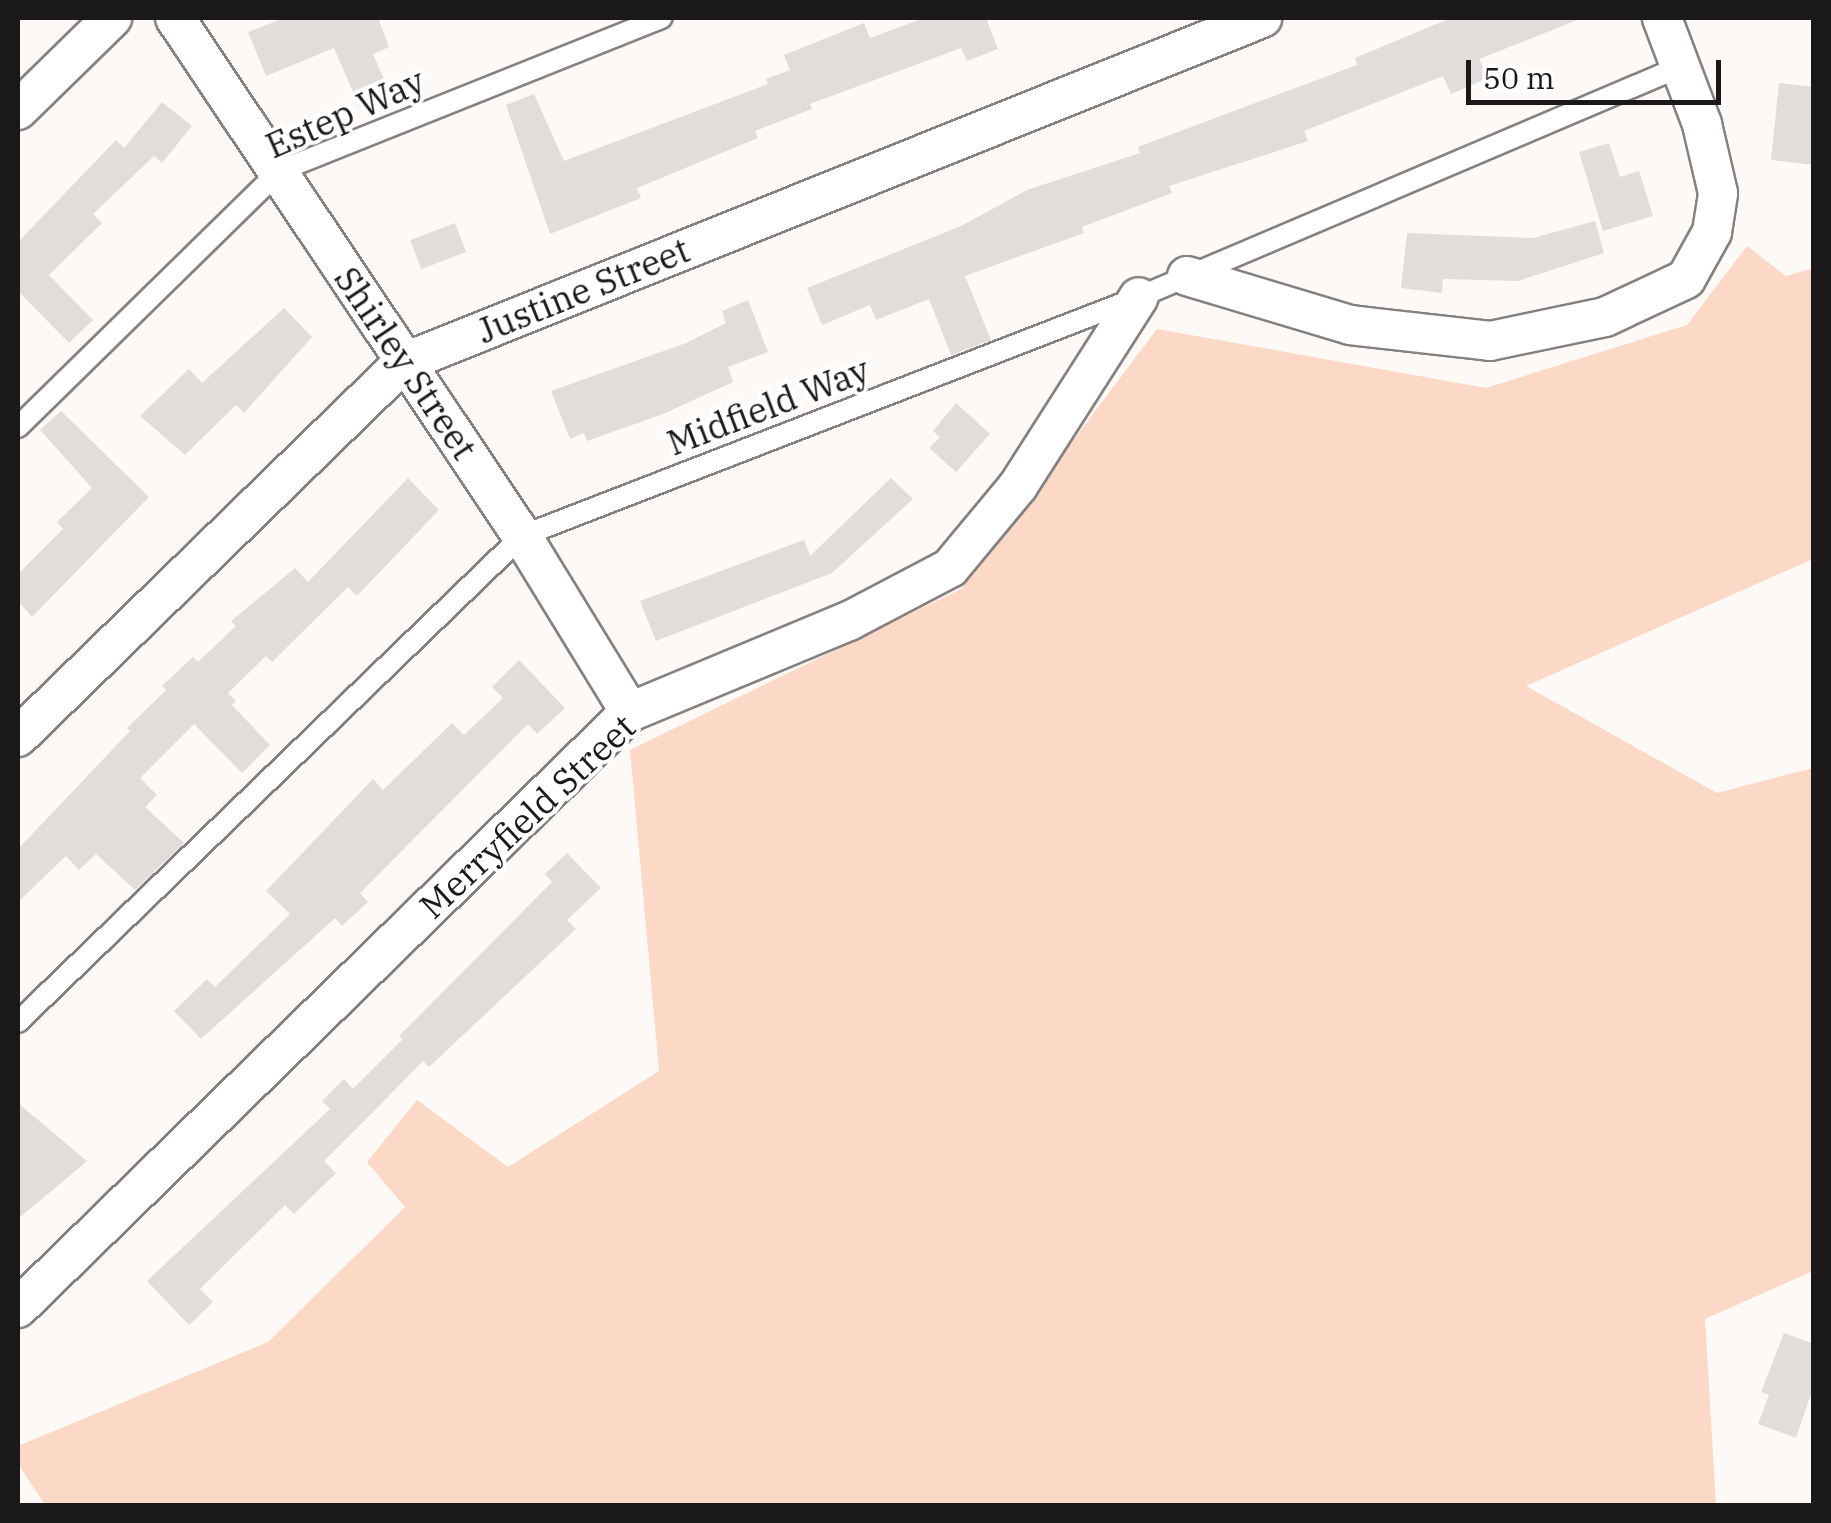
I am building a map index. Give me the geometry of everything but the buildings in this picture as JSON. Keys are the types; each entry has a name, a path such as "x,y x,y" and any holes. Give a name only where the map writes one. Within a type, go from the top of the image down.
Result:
{"street":[{"path":"18,110 112,18"},
{"name":"Shirley Street","path":"175,18 522,536 630,712"},
{"name":"Justine Street","path":"18,737 403,363 1262,18"},
{"path":"1187,276 1350,325 1490,341 1604,317 1686,279 1715,213 1718,193 1682,66 1662,18"},
{"name":"Merryfield Street","path":"18,1308 630,712 849,621 950,568 1018,486 1139,297"}],"lane":[{"name":"Estep Way","path":"18,427 280,170 662,18"},
{"name":"Midfield Way","path":"18,1022 522,536 1139,297 1682,66"}],"shaded area":[{"path":"1747,246 1786,276 1813,268 1813,559 1526,686 1717,793 1813,768 1813,1271 1705,1319 1716,1505 46,1506 18,1464 18,1446 268,1342 405,1207 367,1162 417,1100 508,1167 659,1071 630,750 961,589 1157,329 1486,388 1687,325"}]}
